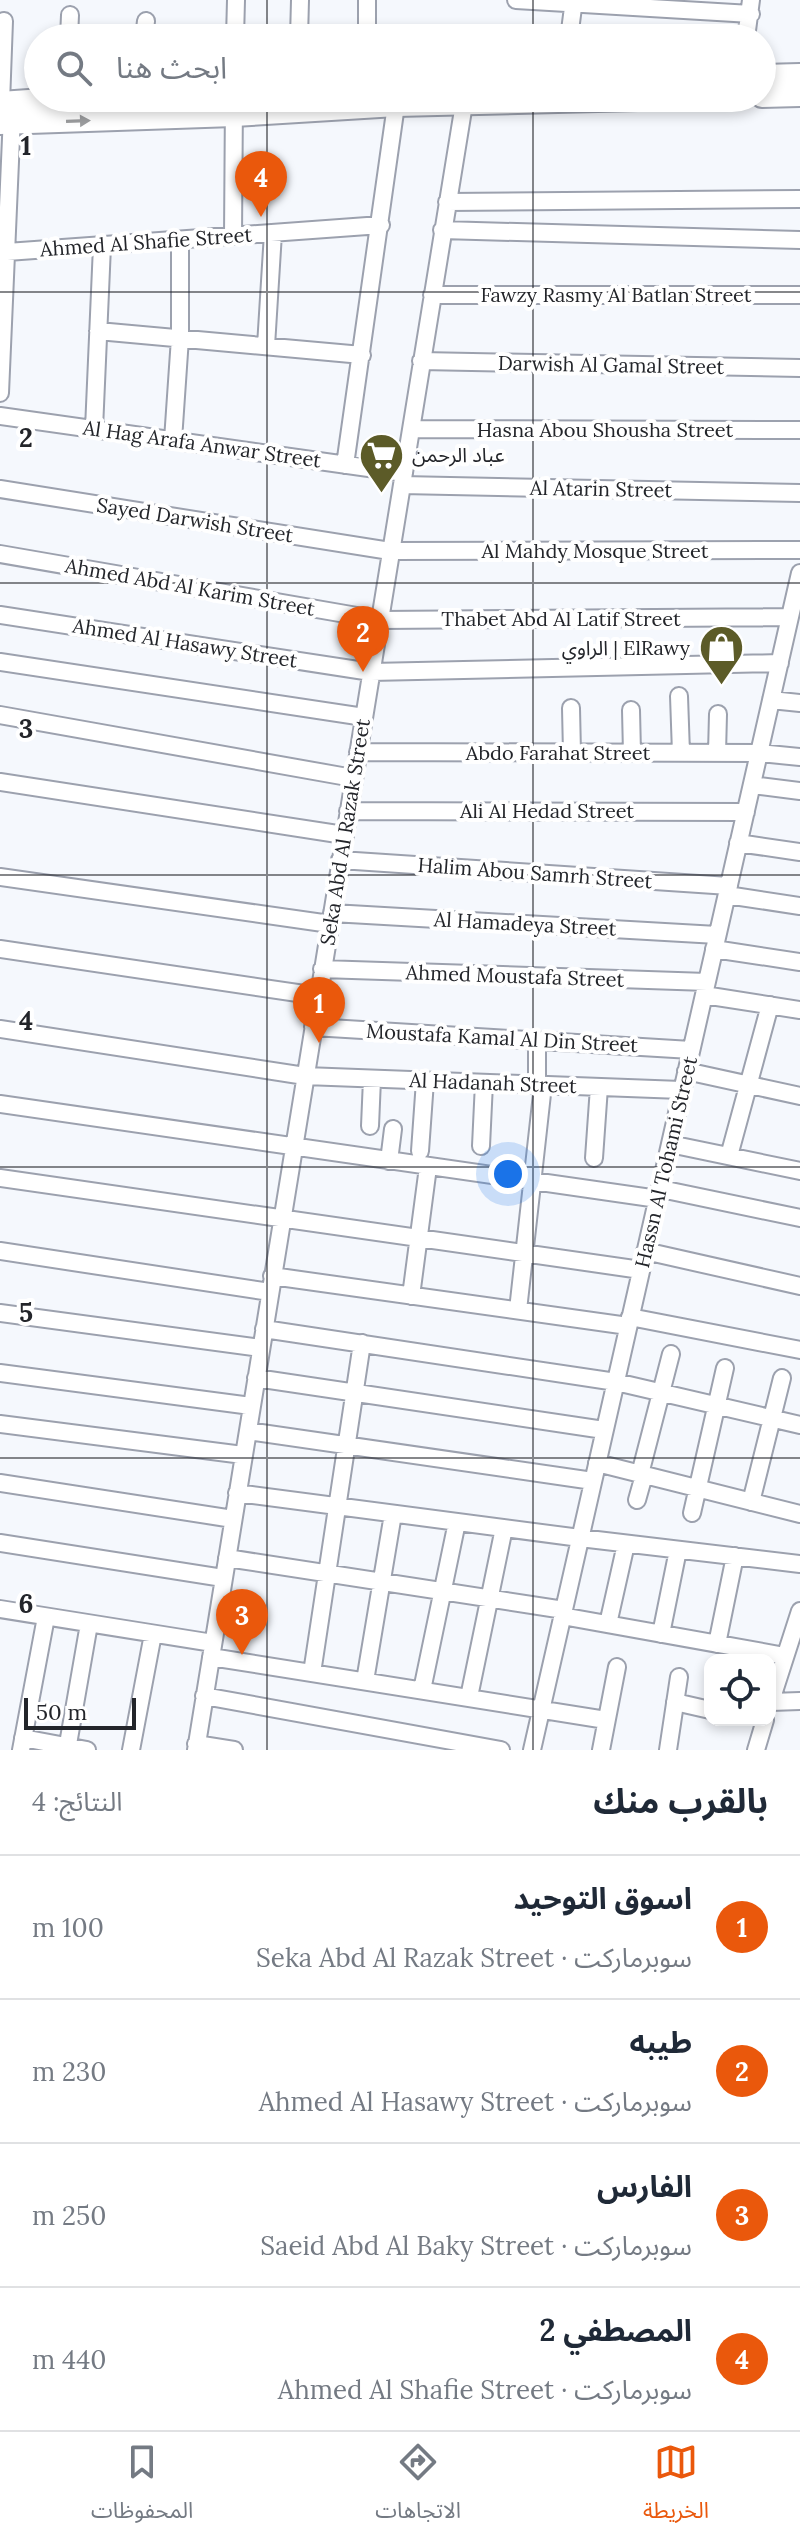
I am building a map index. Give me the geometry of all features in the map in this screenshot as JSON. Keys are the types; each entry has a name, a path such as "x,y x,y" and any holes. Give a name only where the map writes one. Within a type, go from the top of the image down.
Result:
{"street":[{"path":"235,24 236,0"},
{"path":"299,24 300,0"},
{"path":"367,0 367,24"},
{"path":"516,0 751,7"},
{"path":"571,24 574,1"},
{"path":"70,15 70,24"},
{"path":"0,393 7,252 4,231 4,21"},
{"path":"776,76 800,75"},
{"path":"776,96 800,95"},
{"path":"233,236 234,112"},
{"path":"345,465 395,112"},
{"name":"Seka Abd Al Razak Street","path":"196,1747 463,112"},
{"path":"447,202 800,199"},
{"name":"Ahmed Al Shafie Street","path":"7,252 381,225"},
{"path":"442,230 800,240"},
{"path":"266,346 273,233"},
{"path":"173,440 180,338 180,240"},
{"path":"94,429 102,246"},
{"name":"Fawzy Rasmy Al Batlan Street","path":"432,295 800,295"},
{"path":"98,331 362,355"},
{"name":"Darwish Al Gamal Street","path":"421,361 800,368"},
{"name":"Al Hag Arafa Anwar Street","path":"0,416 345,465 403,479"},
{"name":"Hasna Abou Shousha Street","path":"411,429 800,430"},
{"name":"Al Atarin Street","path":"403,479 800,493"},
{"name":"Sayed Darwish Street","path":"0,489 390,551"},
{"name":"Al Mahdy Mosque Street","path":"390,551 800,550"},
{"name":"Ahmed Abd Al Karim Street","path":"0,554 380,620"},
{"name":"Hassn Al Tohami Street","path":"532,1750 771,700 788,652 790,617 798,594 800,573"},
{"name":"Ahmed Al Hasawy Street","path":"0,615 371,672 788,652"},
{"name":"Thabet Abd Al Latif Street","path":"380,620 790,617"},
{"path":"0,662 364,717"},
{"path":"679,696 681,753"},
{"path":"771,700 800,703"},
{"path":"571,708 572,753"},
{"path":"631,710 632,753"},
{"path":"717,753 718,714"},
{"path":"0,715 353,778"},
{"name":"Abdo Farahat Street","path":"358,752 759,753 800,757"},
{"path":"0,782 344,835"},
{"path":"752,785 800,791"},
{"name":"Ali Al Hedad Street","path":"348,811 746,812"},
{"path":"738,843 800,852"},
{"name":"Halim Abou Samrh Street","path":"340,860 728,891 800,906"},
{"name":"Al Hamadeya Street","path":"0,877 331,918 716,942 800,962"},
{"path":"0,949 318,996"},
{"name":"Ahmed Moustafa Street","path":"322,969 705,988 800,1010"},
{"path":"729,1156 770,1005"},
{"name":"Moustafa Kamal Al Din Street","path":"313,1027 691,1050"},
{"name":"Al Hadanah Street","path":"0,1029 305,1076 681,1090"},
{"path":"518,1310 533,1182 540,1085 537,1041"},
{"path":"686,1071 800,1096"},
{"path":"370,1126 372,1079"},
{"path":"420,1151 425,1081"},
{"path":"481,1146 484,1083"},
{"path":"594,1158 599,1087"},
{"path":"0,1104 533,1182 659,1194 800,1218"},
{"path":"389,1161 393,1129"},
{"path":"670,1144 798,1165"},
{"path":"411,1296 428,1167"},
{"path":"0,1178 641,1270"},
{"path":"0,1251 629,1322 800,1350"},
{"path":"645,1251 800,1286"},
{"path":"0,1313 261,1348"},
{"path":"264,1329 616,1382 800,1425"},
{"path":"312,1673 362,1343"},
{"path":"637,1500 671,1354"},
{"path":"692,1513 725,1368"},
{"path":"0,1373 251,1406"},
{"path":"256,1378 604,1430"},
{"path":"751,1502 782,1378"},
{"path":"0,1424 243,1455"},
{"path":"248,1431 593,1481"},
{"path":"597,1463 800,1514"},
{"path":"0,1483 233,1519"},
{"path":"237,1493 800,1564"},
{"path":"365,1681 393,1514"},
{"path":"422,1690 457,1522"},
{"path":"469,1697 504,1528"},
{"path":"0,1543 223,1578"},
{"path":"608,1624 626,1544"},
{"path":"661,1634 678,1550"},
{"path":"717,1644 735,1556"},
{"path":"227,1558 489,1598 608,1624 785,1656"},
{"path":"0,1609 153,1634 312,1673 606,1720"},
{"path":"776,1684 800,1611"},
{"path":"46,1617 22,1744 87,1750"},
{"path":"67,1748 89,1624"},
{"path":"131,1750 153,1634"},
{"path":"601,1750 617,1667"},
{"path":"668,1750 679,1677"},
{"path":"204,1696 501,1750"},
{"path":"776,1703 800,1701"},
{"path":"675,1702 704,1709"},
{"path":"756,1750 758,1726"},
{"path":"196,1747 234,1750"}],"place":[{"name":"المصطفي 2","path":"261,217"},
{"name":"عباد الرحمن","path":"381,494"},
{"name":"طيبه","path":"363,672"},
{"name":"الراوي | ElRawy","path":"721,687"},
{"name":"اسوق التوحيد","path":"319,1043"},
{"name":"الفارس","path":"242,1655"}]}
